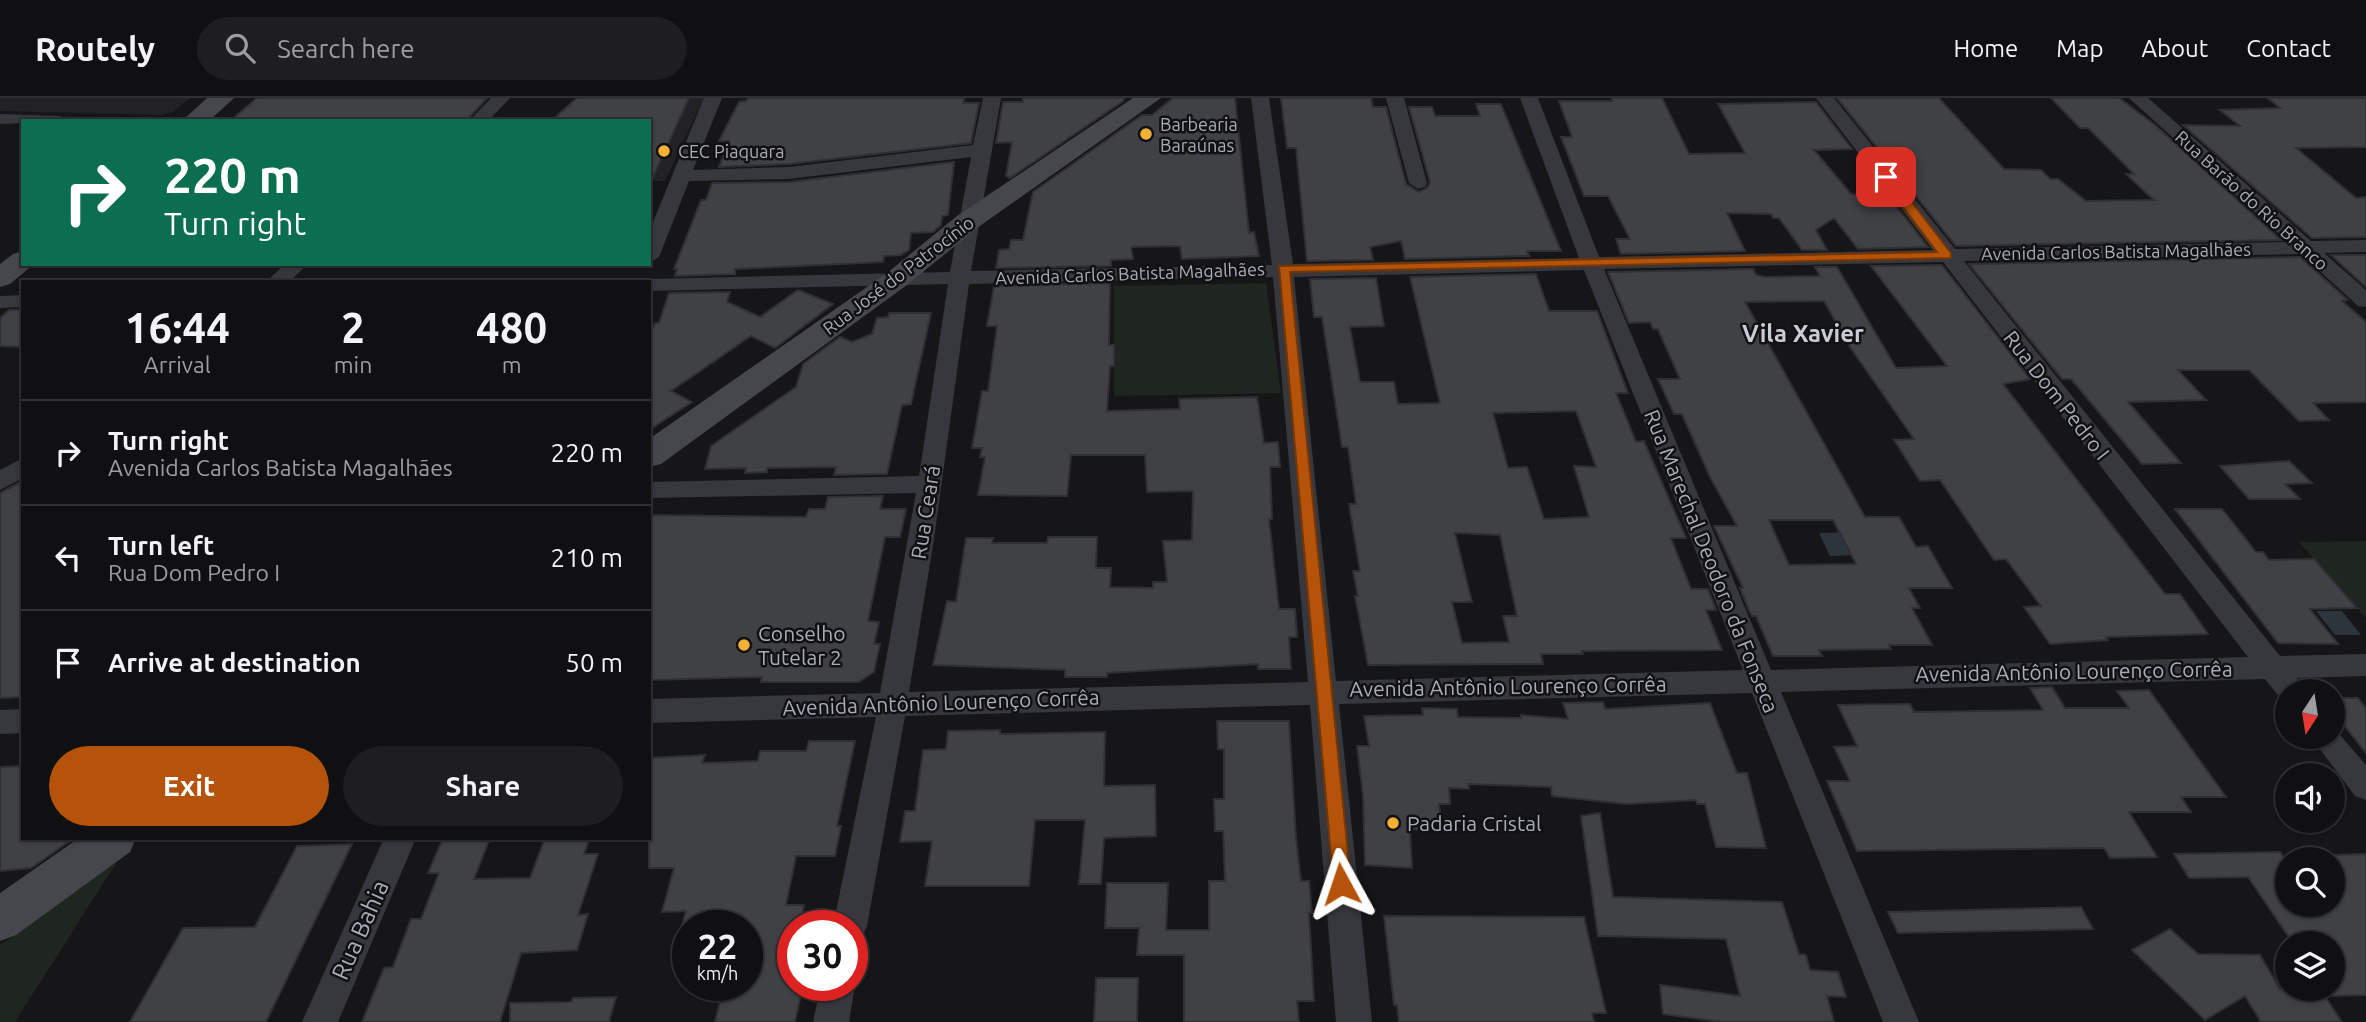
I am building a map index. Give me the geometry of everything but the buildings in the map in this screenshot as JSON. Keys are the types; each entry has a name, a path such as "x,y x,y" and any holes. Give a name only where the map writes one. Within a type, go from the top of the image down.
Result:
{"main road":[{"path":"0,257 21,241"}],"street":[{"path":"171,119 197,98"},
{"path":"196,119 222,98"},
{"path":"480,119 501,98"},
{"path":"651,252 713,98"},
{"name":"Rua Ceará","path":"852,910 893,703 930,484 957,278 992,98"},
{"name":"Rua José do Patrocínio","path":"651,455 897,279 967,222 1149,98"},
{"path":"1260,98 1283,269 1354,1022"},
{"path":"1395,98 1418,183"},
{"name":"Rua Marechal Deodoro da Fonseca","path":"1529,98 1591,263 1901,1022"},
{"name":"Rua Dom Pedro I","path":"1825,98 2281,679"},
{"name":"Rua Barão do Rio Branco","path":"2138,98 2366,301"},
{"path":"0,119 21,120"},
{"path":"683,176 789,173 981,150"},
{"name":"Avenida Carlos Batista Magalhães","path":"651,285 2366,246"},
{"path":"0,278 21,262"},
{"path":"278,280 296,266"},
{"path":"0,302 21,301"},
{"path":"0,482 21,467"},
{"path":"651,490 930,484"},
{"name":"Avenida Antônio Lourenço Corrêa","path":"651,711 2366,665"},
{"path":"0,722 21,721"},
{"path":"2336,749 2366,787"},
{"path":"0,920 111,840"},
{"name":"Rua Bahia","path":"320,1022 399,840"},
{"path":"831,1022 835,1001"}],"shaded area":[{"path":"0,98 190,98 173,112 161,115 0,111"},
{"name":"CEC Piaquara","path":"618,98 704,98 665,181 651,181 651,119 646,119"},
{"path":"1266,283 1281,393 1114,396 1114,286"},
{"path":"1863,532 1877,554 1830,556 1819,533"},
{"path":"2366,541 2366,618 2299,542"},
{"path":"2316,611 2342,611 2361,635 2335,635"},
{"path":"118,860 15,1022 0,1022 0,945"}],"place":[{"name":"Barbearia Baraúnas","path":"1146,134"},
{"name":"CEC Piaquara","path":"664,151"},
{"name":"Conselho Tutelar 2","path":"744,645"},
{"name":"Padaria Cristal","path":"1393,823"}],"district":[{"name":"Vila Xavier","path":"1803,333"}],"route":[{"path":"1341,884 1283,269 1946,255 1886,177"}]}
